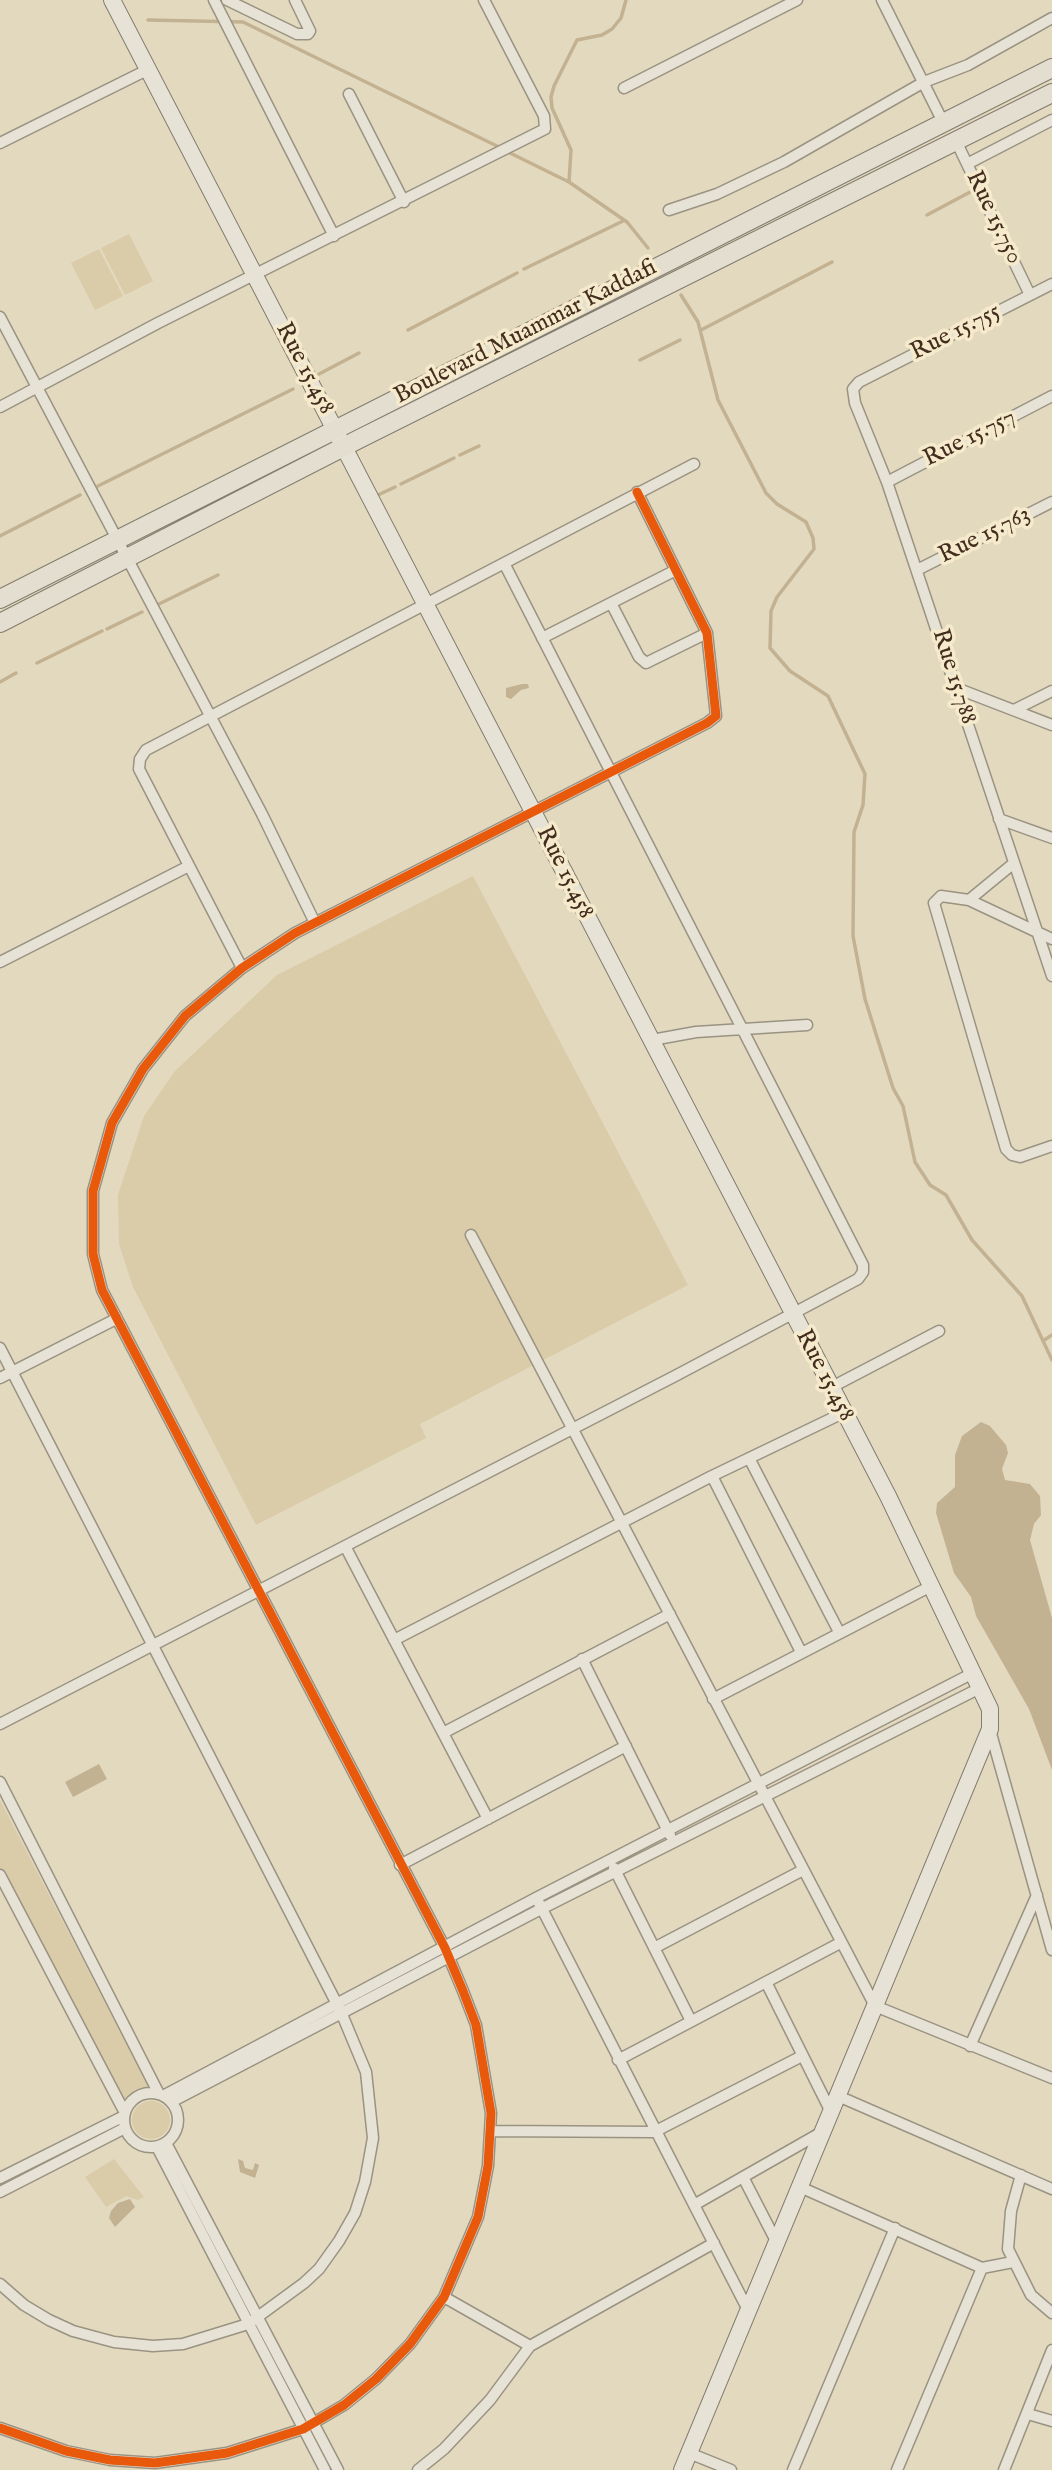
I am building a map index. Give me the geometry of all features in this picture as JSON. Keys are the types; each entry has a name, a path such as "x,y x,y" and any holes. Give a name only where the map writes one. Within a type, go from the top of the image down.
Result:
{"main road":[{"name":"Rue 15.458","path":"112,0 933,1585 982,1688 990,1709 990,1729"},
{"name":"Boulevard Muammar Kaddafi","path":"0,599 1052,68"},
{"name":"Boulevard Muammar Kaddafi","path":"0,623 345,446 1052,93"},
{"path":"682,2470 990,1729"}],"street":[{"path":"214,0 334,236"},
{"path":"226,0 297,34 306,35 310,30 295,0"},
{"path":"0,407 547,127 484,0"},
{"path":"624,88 797,0"},
{"path":"882,0 943,122"},
{"path":"669,211 717,194 784,162 924,82 968,65 1052,18"},
{"path":"0,143 147,70"},
{"path":"349,94 404,202"},
{"path":"967,164 1052,120"},
{"name":"Rue 15.750","path":"956,141 1030,295"},
{"name":"Rue 15.755","path":"859,382 1052,284"},
{"path":"0,317 211,716 315,923"},
{"name":"Rue 15.788","path":"859,382 853,389 855,403 887,482 1052,976"},
{"name":"Rue 15.757","path":"887,482 1052,396"},
{"path":"242,968 187,867 139,769 140,759 146,750 694,464"},
{"path":"0,2428 66,2451 157,2466 227,2453 308,2426 344,2405 376,2379 410,2344 444,2297 463,2259 483,2201 491,2131 486,2070 476,2025 447,1953 116,1319 97,1276 92,1234 93,1191 107,1136 132,1086 169,1037 211,991 242,968 315,923 716,716 707,633 637,492"},
{"name":"Rue 15.763","path":"917,570 1052,502"},
{"path":"0,1724 859,1279 863,1265 504,563"},
{"path":"542,638 674,571"},
{"path":"611,603 639,657 646,663 707,633"},
{"path":"956,688 1052,725"},
{"path":"1016,709 1052,691"},
{"path":"999,819 1052,838"},
{"path":"969,900 1014,863"},
{"path":"0,961 187,867"},
{"path":"1052,939 969,900 941,896 934,903 1006,1149 1012,1155 1020,1157 1052,1146"},
{"path":"652,1040 742,1028 807,1025"},
{"path":"471,1235 670,1614 763,1798 875,2006 1052,2078"},
{"path":"0,1378 116,1319"},
{"path":"830,1388 939,1331"},
{"path":"0,1348 339,2007 362,2058 371,2105 373,2138 365,2182 349,2222 319,2269 254,2321 183,2344 153,2346 114,2342 73,2331 49,2320 24,2305 0,2284"},
{"path":"394,1640 712,1476 843,1413"},
{"path":"749,1458 839,1632"},
{"path":"712,1476 801,1652"},
{"path":"345,1546 488,1819"},
{"path":"713,1699 933,1585"},
{"path":"443,1733 670,1614"},
{"path":"582,1659 674,1842"},
{"path":"447,1953 536,1898 975,1672"},
{"path":"0,2178 124,2114 133,2099 141,2094 165,2097 339,2007 616,1873 982,1688"},
{"path":"990,1729 1052,1950"},
{"path":"400,1865 626,1746"},
{"path":"0,1782 178,2125 161,2145"},
{"path":"610,1860 691,2021"},
{"path":"654,1948 803,1870"},
{"path":"0,1875 124,2114 125,2128 137,2144 161,2145"},
{"path":"970,2046 1037,1895"},
{"path":"536,1898 654,2132 749,2312"},
{"path":"618,2060 840,1943"},
{"path":"766,1982 831,2112"},
{"path":"491,2131 654,2132 802,2056"},
{"path":"838,2096 1052,2189"},
{"path":"0,2192 125,2128"},
{"path":"694,2205 823,2132"},
{"path":"161,2145 308,2426 325,2470"},
{"path":"1021,2175 1008,2231 1008,2249 1031,2295 1052,2313"},
{"path":"743,2177 778,2243"},
{"path":"800,2187 982,2268 1013,2262"},
{"path":"793,2470 895,2228"},
{"path":"418,2470 444,2449 490,2400 530,2346 714,2244"},
{"path":"897,2470 982,2268"},
{"path":"444,2297 530,2346"},
{"path":"1004,2470 1052,2350"},
{"path":"1028,2414 1052,2421"},
{"path":"308,2426 338,2470"},
{"path":"689,2453 731,2470"}],"shaded area":[{"path":"129,234 153,281 125,295 101,248"},
{"path":"99,249 123,296 95,310 71,263"},
{"path":"528,684 529,688 521,690 511,699 506,697 506,688"},
{"path":"473,876 688,1285 420,1424 426,1438 256,1525 133,1287 119,1244 118,1195 144,1116 175,1071 277,975"},
{"path":"981,1422 990,1426 1006,1445 1008,1453 1002,1469 1005,1480 1030,1484 1040,1496 1041,1515 1034,1524 1030,1540 1052,1618 1052,1770 1029,1709 976,1616 971,1597 954,1573 936,1513 937,1503 955,1487 955,1455 962,1436"},
{"path":"99,1764 107,1779 73,1797 65,1782"},
{"path":"0,1800 148,2086 120,2101 0,1870"},
{"path":"151,2101 164,2107 170,2120 164,2133 151,2139 138,2133 132,2120 138,2107"},
{"path":"114,2159 144,2197 138,2200 126,2196 106,2207 85,2177"},
{"path":"238,2159 243,2161 245,2168 253,2170 255,2163 259,2165 255,2178 240,2172"},
{"path":"130,2199 135,2207 115,2227 109,2218 111,2211 118,2203"}],"waterway":[{"path":"569,182 571,150 552,108 554,86 577,40 602,35 612,29 621,18 626,0"},
{"path":"148,20 243,22 501,148"},
{"path":"508,152 569,182 627,222 648,248"},
{"path":"927,215 972,191"},
{"path":"524,269 623,221"},
{"path":"701,330 832,262"},
{"path":"408,330 517,273"},
{"path":"681,295 698,322 718,400 766,493 777,504 806,522 813,538 814,549 777,597 771,611 770,648 790,671 828,696 865,774 863,805 854,832 853,936 865,999 893,1088 903,1106 915,1162 930,1185 946,1195 972,1240 1022,1296 1052,1360"},
{"path":"640,360 680,340"},
{"path":"319,374 359,353"},
{"path":"98,486 293,389"},
{"path":"460,455 479,446"},
{"path":"401,484 454,458"},
{"path":"378,495 395,487"},
{"path":"0,536 80,495"},
{"path":"159,604 218,575"},
{"path":"107,629 142,612"},
{"path":"37,663 102,631"},
{"path":"0,682 16,673"},
{"path":"1043,1341 1052,1335"}],"cycle path":[{"path":"0,2428 66,2451 110,2460 155,2463 227,2453 303,2429 344,2405 376,2379 410,2344 444,2297 478,2217 488,2166 491,2113 476,2025 445,1948 102,1290 93,1254 93,1191 112,1123 143,1069 185,1016 242,968 295,933 716,716 707,633 637,492"}]}
